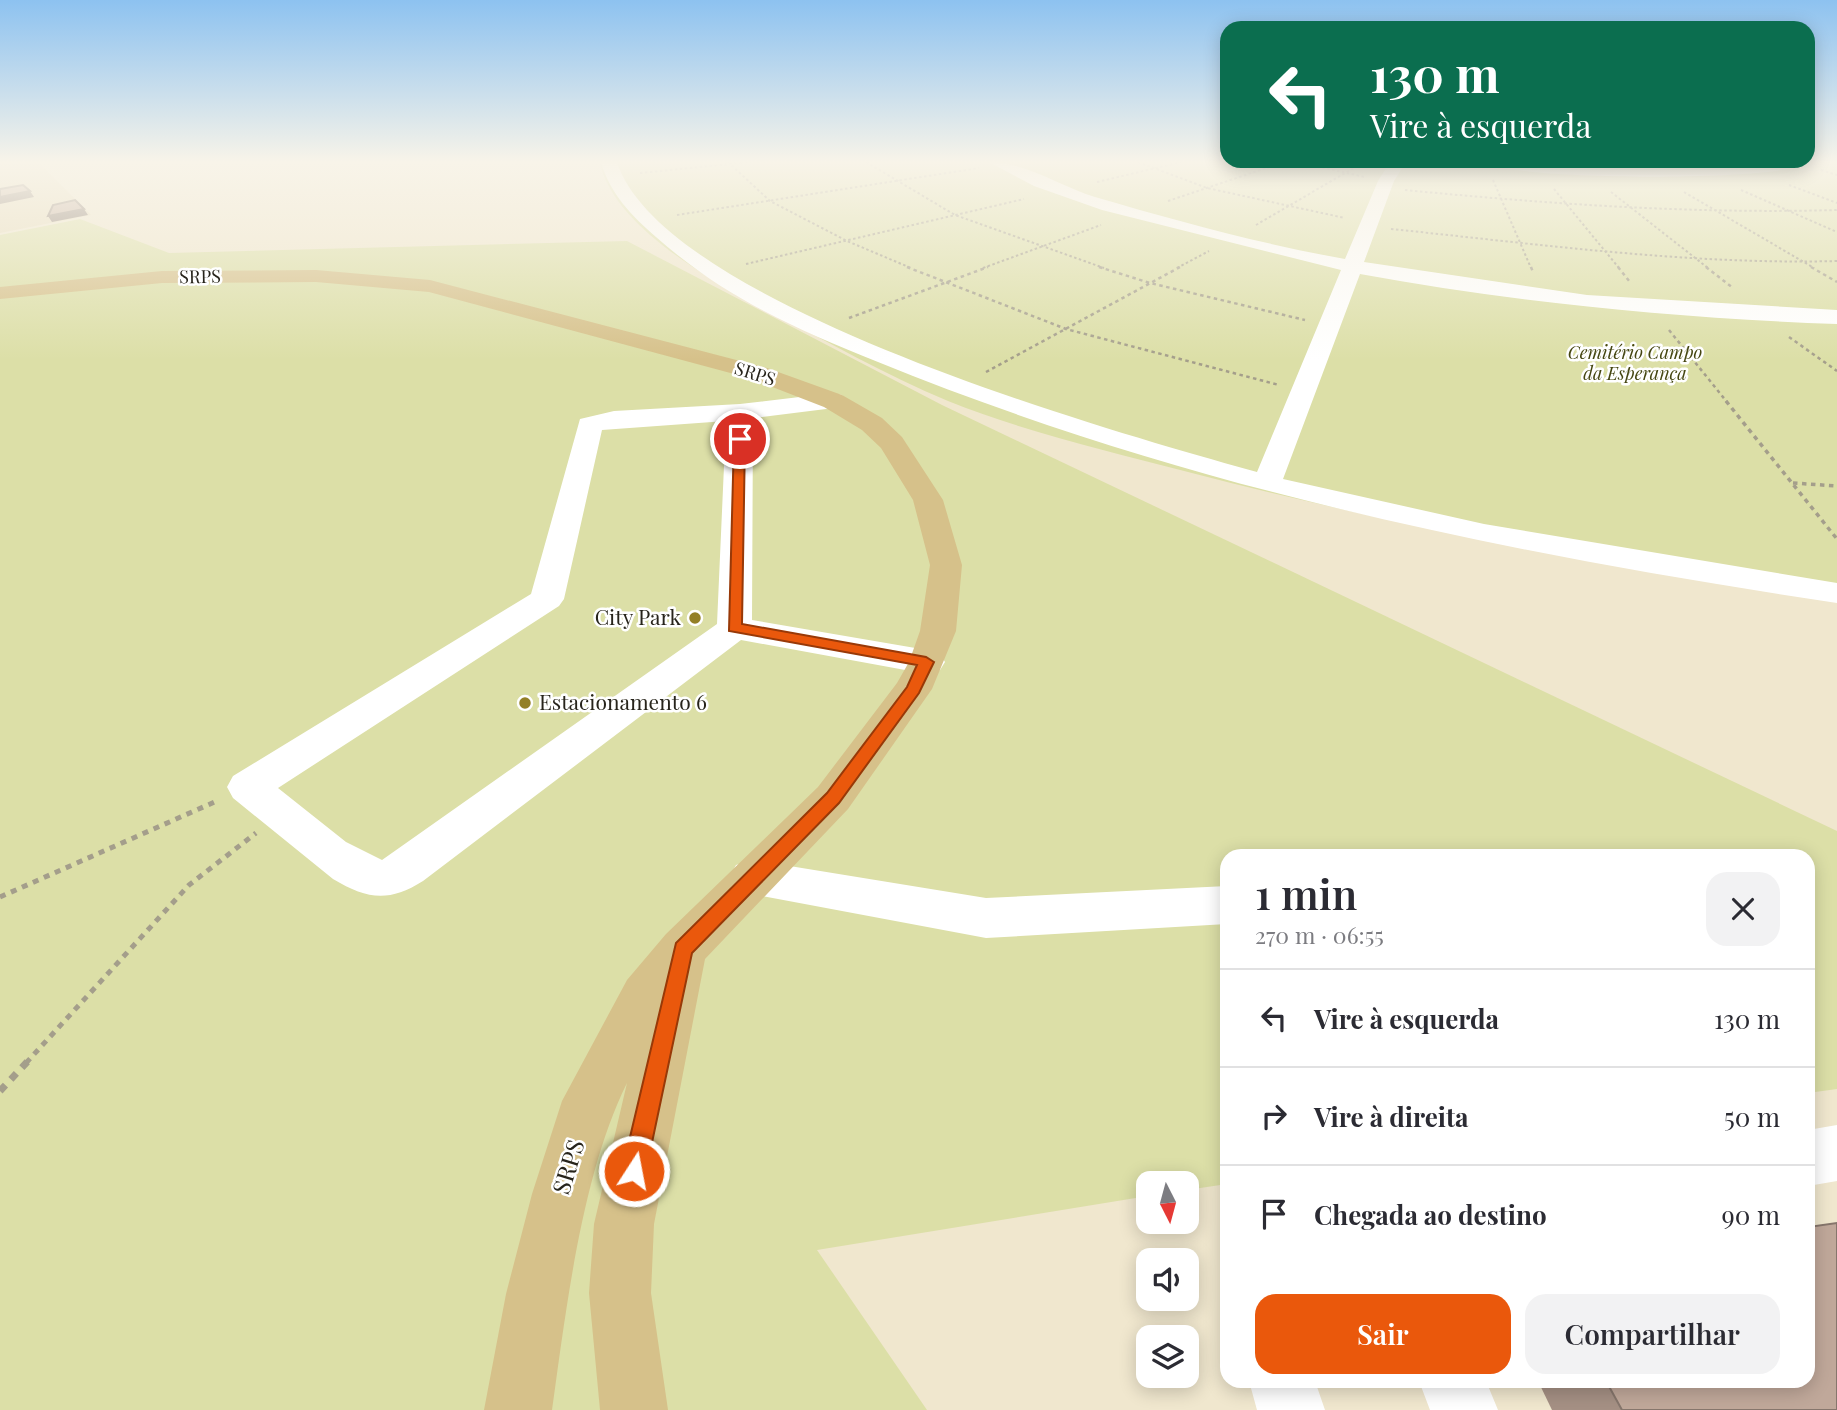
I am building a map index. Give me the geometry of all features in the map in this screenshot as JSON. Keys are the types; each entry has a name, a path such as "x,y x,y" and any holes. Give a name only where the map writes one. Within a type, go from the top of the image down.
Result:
{"main road":[{"name":"SRPS","path":"0,293 162,277 316,276 430,286 758,373 833,401 872,424 892,443 928,500 946,565 938,631 914,689 833,798 683,949 645,996 589,1101 561,1194 537,1294 518,1410"},
{"path":"634,1410 620,1293 624,1224 683,949"}],"lane":[{"path":"657,228 711,273 819,330 958,387 1077,429 1267,483 1464,529 1653,566 1837,593"},
{"path":"1186,228 1230,240 1354,265 1543,295 1651,307 1837,317"},
{"path":"1267,483 1369,228"},
{"path":"833,401 740,412 614,419 590,425 547,599 265,800 329,853 370,878 395,875 734,628 926,662"},
{"path":"734,628 740,412"},
{"path":"752,878 986,918 1220,905"},
{"path":"1815,1157 1837,1153"},
{"path":"1284,1388 1291,1410"},
{"path":"1455,1388 1464,1410"}],"path":[{"path":"822,228 944,283 1066,329 1304,392"},
{"path":"711,273 902,228"},
{"path":"988,228 1040,248 1150,283 1330,326"},
{"path":"819,330 1094,228"},
{"path":"958,387 1251,228"},
{"path":"1393,228 1604,251 1803,262 1837,261"},
{"path":"1514,228 1543,295"},
{"path":"1585,228 1837,539"},
{"path":"1656,228 1837,371"},
{"path":"1744,228 1837,282"},
{"path":"1791,483 1837,486"},
{"path":"0,897 265,800"},
{"path":"0,1091 265,800"}],"shaded area":[{"path":"0,228 26,228 0,233"}],"green space":[{"name":"City Park","path":"36,228 103,228 169,253 627,241 942,405 1837,831 1837,1089 1815,1092 1815,849 1220,849 1220,1185 1199,1188 1199,1171 1136,1171 1136,1198 817,1250 927,1410 0,1410 0,235"},
{"name":"Cemitério Campo da Esperança","path":"642,228 1837,228 1837,601 1592,560 1349,511 1037,432 948,401 879,369 720,284 668,250"}],"building":[{"path":"1837,1223 1837,1410 1622,1410 1610,1388 1815,1388 1815,1226"}],"place":[{"name":"City Park","path":"695,618"},
{"name":"Estacionamento 6","path":"525,703"}],"route":[{"path":"634,1171 683,949 833,798 914,689 926,662 734,628 740,439"}]}
